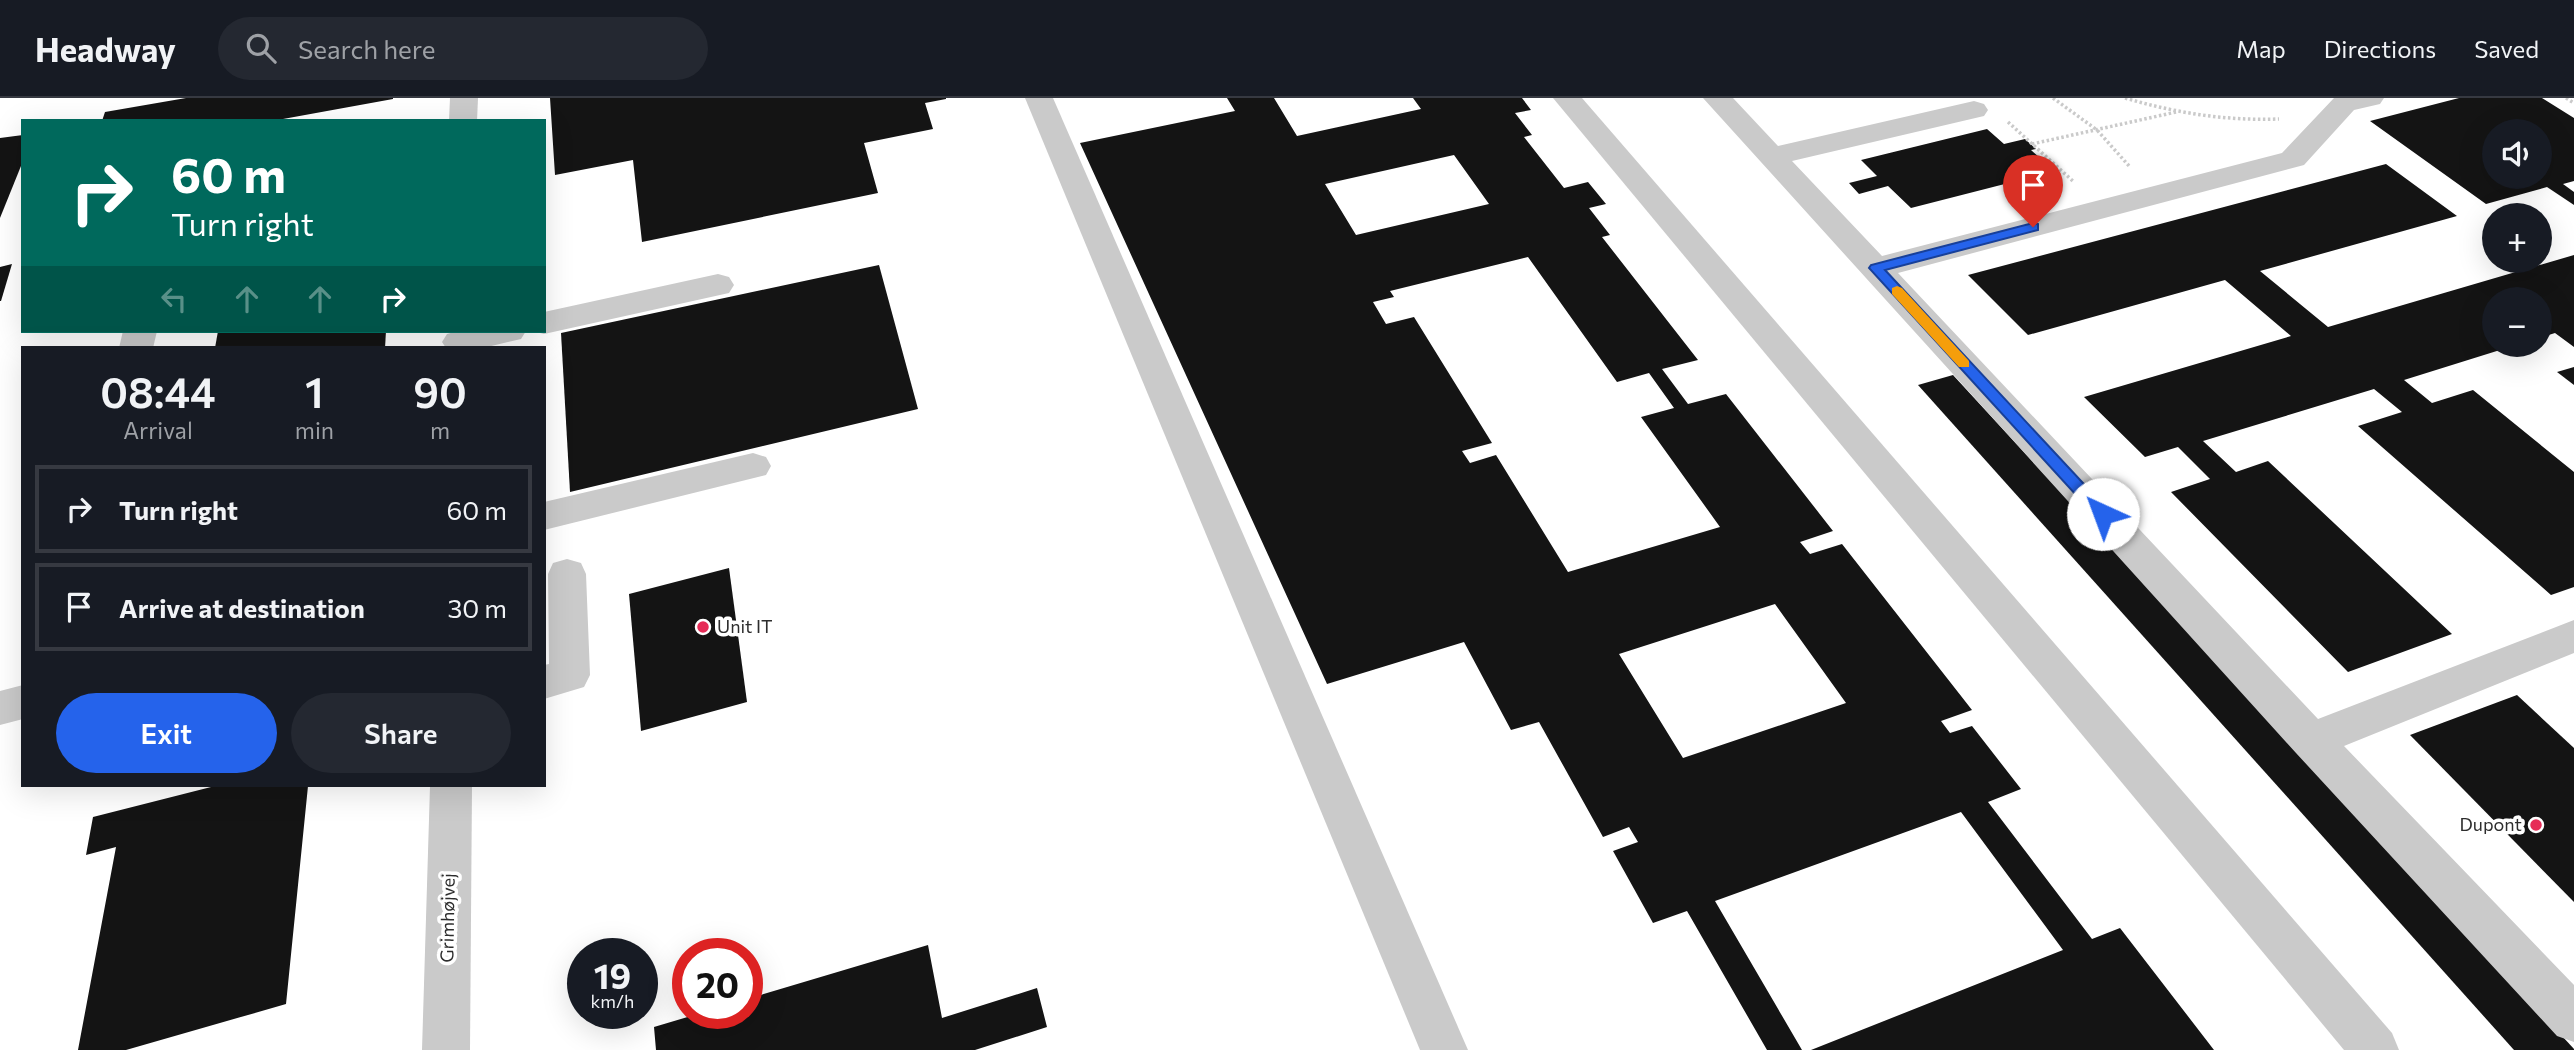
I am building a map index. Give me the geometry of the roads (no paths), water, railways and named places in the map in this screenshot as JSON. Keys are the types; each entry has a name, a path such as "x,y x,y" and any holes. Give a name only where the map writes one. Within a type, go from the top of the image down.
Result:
{"street":[{"path":"463,119 464,98"},
{"path":"1039,98 1444,1050"},
{"path":"1567,98 2375,1050"},
{"path":"1717,98 2311,740 2574,1019"},
{"path":"1876,268 2293,159 2344,104 2370,98"},
{"path":"1771,157 1974,110"},
{"path":"546,323 718,285"},
{"path":"459,340 498,333"},
{"path":"546,516 753,466"},
{"path":"546,681 570,675 567,575"},
{"path":"2311,740 2574,636"},
{"path":"0,708 21,703"},
{"name":"Grimhøjvej","path":"446,1050 451,787"}],"place":[{"name":"Unit IT","path":"703,627"},
{"name":"Dupont","path":"2536,825"}]}
